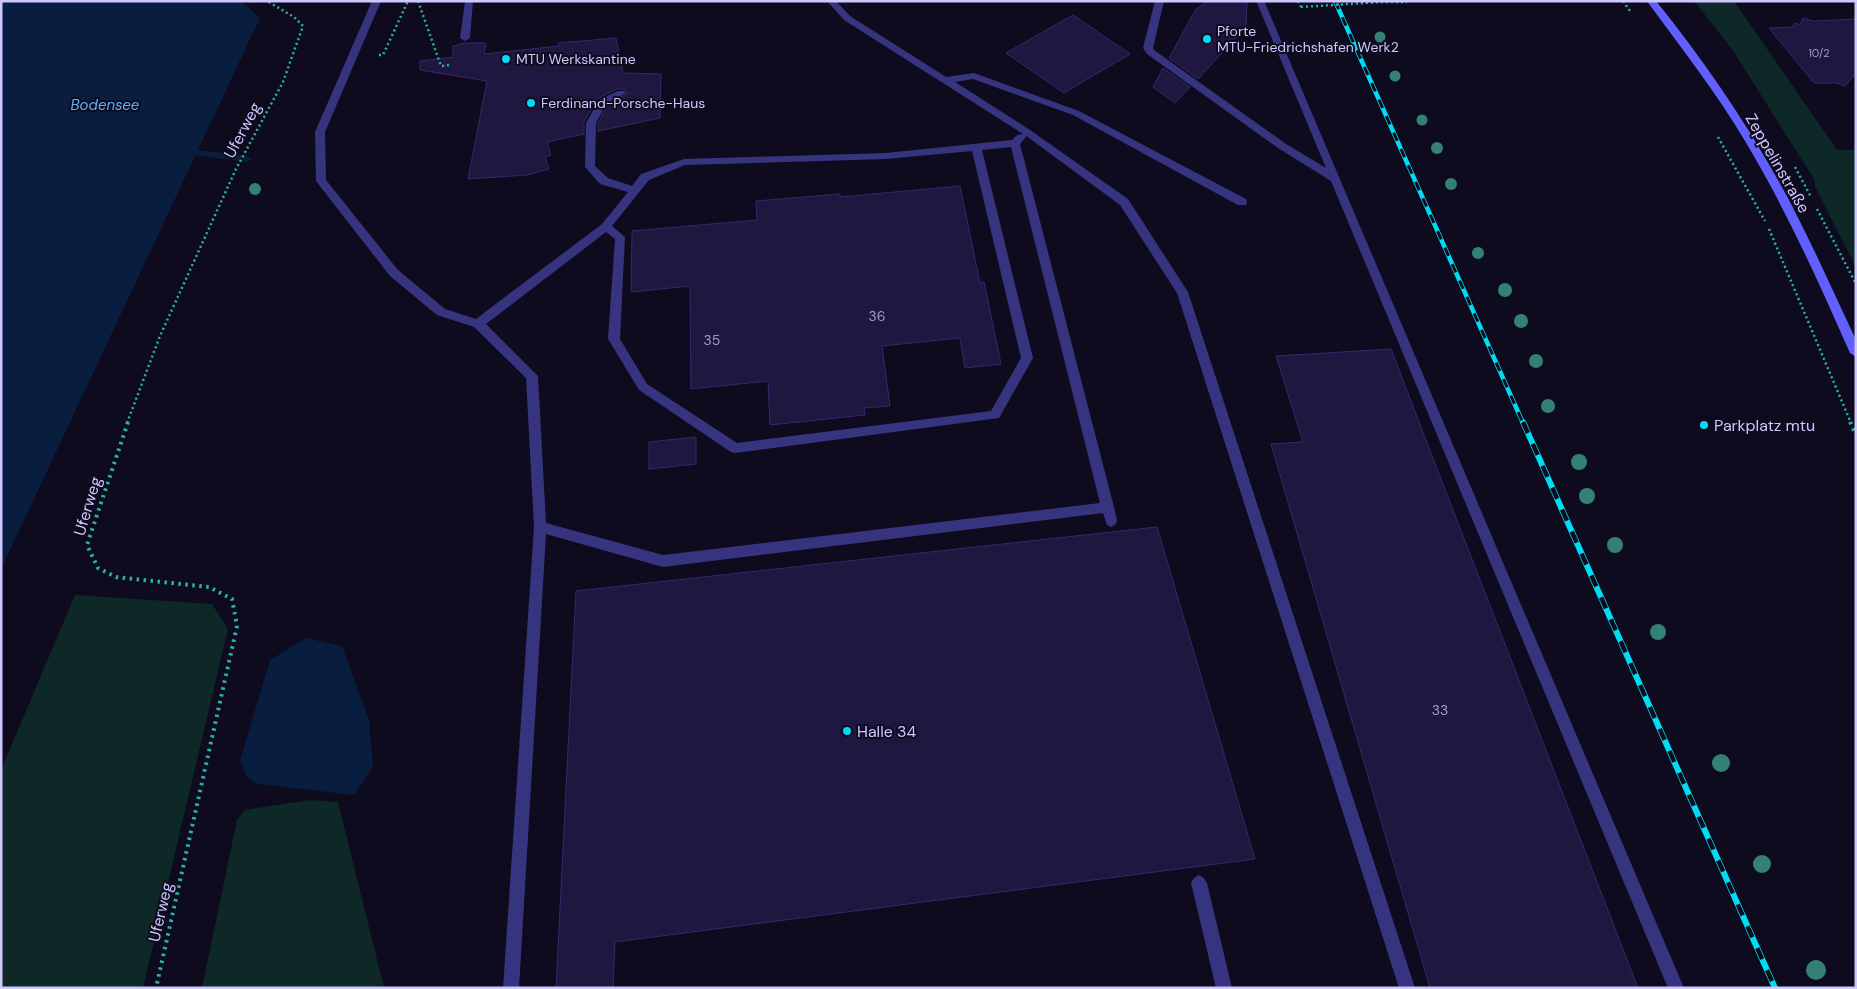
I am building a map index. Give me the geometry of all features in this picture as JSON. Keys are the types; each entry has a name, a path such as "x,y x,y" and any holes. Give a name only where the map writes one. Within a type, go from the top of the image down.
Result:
{"main road":[{"name":"Zeppelinstraße","path":"1651,1 1667,20 1736,118 1798,228 1856,353"}],"lane":[{"path":"377,1 320,132 321,181 394,273 441,312 478,324 532,376 540,527 511,988"},
{"path":"465,38 469,1"},
{"path":"831,1 847,18 1027,132 1124,202 1182,292 1407,988"},
{"path":"1160,1 1148,48 1150,52 1282,146 1335,179"},
{"path":"1260,2 1676,988"},
{"path":"945,80 974,76 1076,113 1242,202"},
{"path":"621,93 602,102 591,123 590,167 604,181 634,190"},
{"path":"478,324 606,227 645,177 684,162 886,156 1015,143 1027,132"},
{"path":"1015,143 1111,521"},
{"path":"606,227 620,237 614,338 643,387 735,448 995,416 1028,358 976,147"},
{"path":"540,527 663,561 1108,507"},
{"path":"1199,883 1224,988"}],"path":[{"name":"Uferweg","path":"156,988 237,626 232,599 209,587 116,577 98,568 87,545 124,432 160,336 236,169 283,82 303,26 294,17 267,1"},
{"path":"418,1 441,66 450,65"},
{"path":"1298,1 1301,7 1406,2"},
{"path":"1623,1 1631,11"},
{"path":"1715,133 1768,227 1856,435"}],"green space":[{"path":"1694,1 1734,1 1837,150 1856,150 1856,267 1816,189 1814,179 1732,49"},
{"path":"75,595 212,604 228,629 143,988 1,988 1,770"},
{"path":"310,800 338,802 384,988 202,988 237,820 245,810"}],"water":[{"name":"Bodensee","path":"1,1 241,1 260,18 1,569"},
{"path":"306,638 342,646 369,720 373,767 354,795 257,784 246,776 240,760 270,660"}],"building":[{"name":"Pforte MTU-Friedrichshafen Werk2","path":"1209,1 1247,1 1246,27 1198,79 1169,58 1196,9"},
{"path":"1073,15 1130,54 1064,93 1006,53"},
{"path":"1803,18 1813,21 1856,19 1856,73 1845,86 1836,83 1814,83 1769,28 1792,27 1795,23 1800,25"},
{"name":"Ferdinand-Porsche-Haus","path":"616,38 623,73 661,74 660,118 598,131 598,123 607,105 628,93 624,89 617,89 597,99 584,122 584,134 547,142 551,155 545,157 549,169 527,175 468,179 487,81 420,70 420,61 453,57 453,46 465,43 486,43 484,54 559,46 558,43"},
{"path":"1163,68 1190,87 1175,103 1153,87"},
{"path":"960,186 980,283 984,282 1001,364 965,368 960,338 882,346 890,406 864,408 865,415 770,425 768,381 691,389 690,286 631,292 632,231 757,220 756,201 840,194 840,197"},
{"path":"1391,349 1638,988 1430,988 1271,444 1303,442 1276,356"},
{"path":"696,437 696,464 649,469 649,442"},
{"name":"Halle 34","path":"1157,527 1255,859 615,942 613,988 556,988 576,591"}],"waterway":[{"path":"197,153 247,159"}],"railway":[{"path":"1335,1 1523,423"},
{"path":"1523,422 1775,988"}],"place":[{"name":"Pforte MTU-Friedrichshafen Werk2","path":"1207,39"},
{"name":"MTU Werkskantine","path":"506,59"},
{"name":"Ferdinand-Porsche-Haus","path":"531,103"},
{"name":"Parkplatz mtu","path":"1704,425"},
{"name":"Halle 34","path":"847,731"}]}
